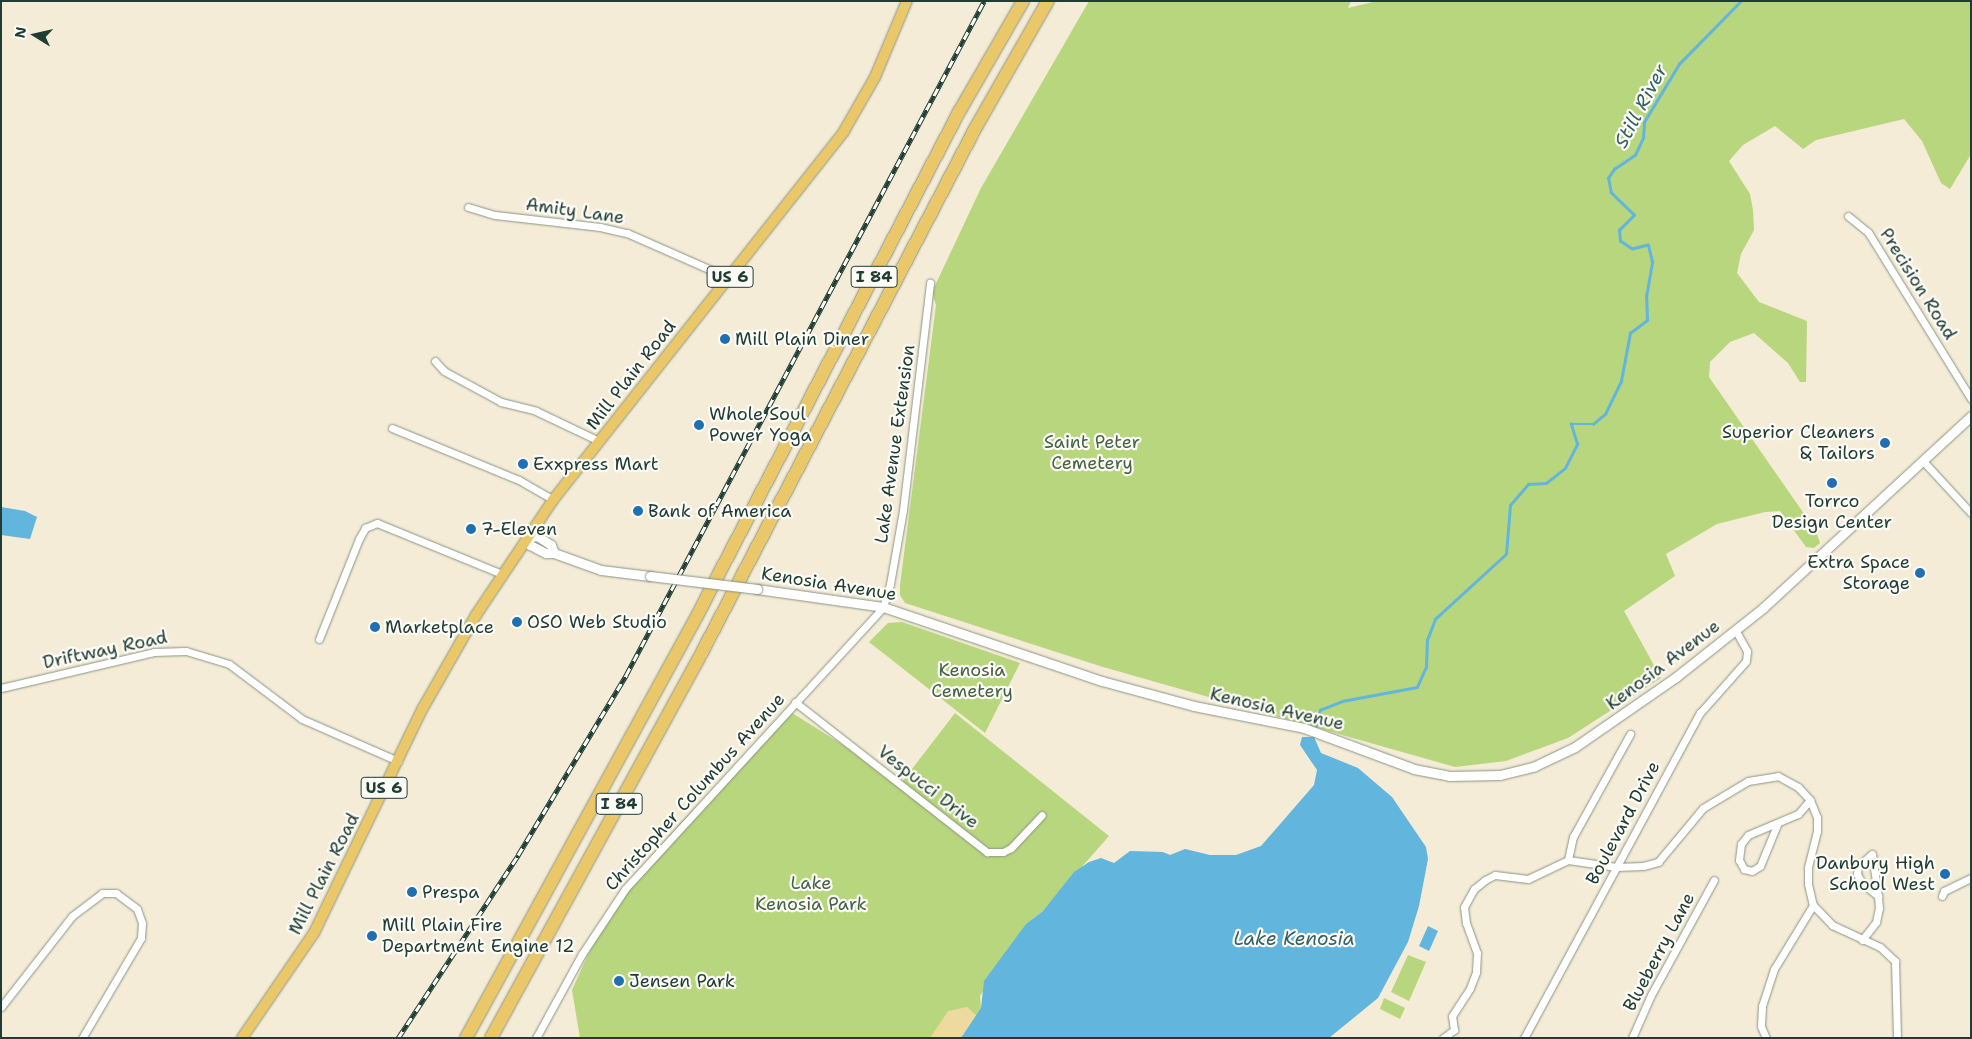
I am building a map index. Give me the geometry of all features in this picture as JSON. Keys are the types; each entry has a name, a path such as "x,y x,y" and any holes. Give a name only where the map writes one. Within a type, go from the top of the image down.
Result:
{"highway":[{"name":"I 84","path":"466,1038 645,712 955,121 1023,1"},
{"name":"I 84","path":"491,1038 699,658 976,127 1048,1"}],"main road":[{"name":"Mill Plain Road","path":"242,1038 314,933 447,662 502,574 553,500 844,131 875,77 907,1"}],"street":[{"name":"Amity Lane","path":"468,207 495,215 600,227 627,233 729,278"},
{"name":"Precision Road","path":"1848,216 1868,232 1971,399"},
{"name":"Lake Avenue Extension","path":"883,607 890,584 903,510 930,283"},
{"path":"435,361 444,371 501,402 536,411 599,441"},
{"name":"Kenosia Avenue","path":"526,538 530,545 546,554 554,553 601,570 883,607 1133,690 1304,728 1432,773 1466,777 1516,771 1554,758 1597,734 1736,631 1971,416"},
{"path":"392,428 519,480 553,500"},
{"path":"1922,461 1971,513"},
{"path":"319,639 358,539 365,528 377,523 502,574"},
{"name":"Christopher Columbus Avenue","path":"536,1038 582,954 622,894 883,607"},
{"name":"Boulevard Drive","path":"1524,1038 1700,713 1746,661 1747,651 1736,631"},
{"name":"Driftway Road","path":"1,688 154,652 186,650 229,664 302,719 398,761"},
{"name":"Vespucci Drive","path":"795,702 987,852 1002,852 1012,848 1042,815"},
{"path":"1568,860 1572,837 1630,734"},
{"path":"1443,1038 1454,1030 1452,1016 1470,988 1477,967 1477,953 1464,919 1464,907 1469,896 1485,880 1495,875 1528,879 1568,860 1616,867 1643,866 1658,862 1703,808 1748,781 1766,776 1787,779 1810,800 1817,817 1817,830 1808,868 1813,905 1832,925 1880,947 1895,961 1897,1038"},
{"path":"1776,825 1760,866 1752,871 1744,870 1739,860 1741,844 1748,835 1776,825 1798,814 1810,800"},
{"path":"1862,940 1876,922 1878,896 1872,854 1858,866 1857,874 1862,884 1878,896"},
{"path":"1942,896 1944,891 1971,878"},
{"name":"Blueberry Lane","path":"1632,1038 1651,995 1714,880"},
{"path":"1,1007 72,916 95,897 107,892 116,893 137,909 142,922 141,938 82,1038"},
{"path":"1766,1038 1761,1026 1762,1006 1774,969 1813,905"}],"green space":[{"name":"Saint Peter Cemetery","path":"1089,1 1351,1 1348,8 1377,1 1971,1 1971,154 1950,189 1941,183 1922,141 1904,119 1816,140 1803,149 1775,126 1743,145 1729,161 1750,194 1753,210 1754,230 1741,254 1737,273 1759,302 1807,321 1806,382 1800,382 1788,363 1754,333 1730,342 1710,362 1709,377 1816,531 1820,543 1814,548 1806,547 1780,511 1765,512 1717,524 1666,554 1675,576 1624,611 1661,678 1568,738 1506,761 1455,767 1103,667 905,603 900,595 900,585 936,305 932,292 981,188"},
{"name":"Kenosia Cemetery","path":"902,622 1020,663 985,733 869,642 888,623"},
{"name":"Lake Kenosia Park","path":"789,711 902,782 955,713 1109,836 1043,911 1026,924 980,996 981,1008 974,1022 961,1038 580,1038 572,990 595,939 630,880 682,821"},
{"path":"1408,955 1426,962 1409,1001 1391,992"},
{"path":"1384,998 1405,1008 1400,1019 1380,1009"}],"sand":[{"path":"967,1007 977,1016 961,1038 930,1038 948,1011"}],"water":[{"path":"1,507 25,511 37,517 30,539 1,535"},
{"name":"Lake Kenosia","path":"1302,737 1314,737 1321,753 1358,768 1392,797 1426,847 1428,859 1419,906 1408,942 1378,998 1329,1038 961,1038 981,1008 984,981 1026,924 1043,911 1074,872 1089,862 1101,858 1114,863 1130,851 1163,852 1170,855 1185,849 1210,855 1236,855 1261,846 1314,785 1317,770 1300,745"},
{"path":"1428,926 1438,931 1429,951 1419,946"}],"waterway":[{"name":"Still River","path":"1312,740 1320,710 1342,701 1417,687 1426,667 1427,640 1435,619 1506,554 1510,505 1528,484 1546,483 1565,468 1577,444 1571,424 1593,424 1605,414 1621,381 1630,333 1647,320 1646,297 1652,262 1648,245 1632,249 1620,241 1619,230 1634,215 1611,193 1608,178 1614,169 1635,155 1643,138 1644,122 1679,64 1741,1"}],"railway":[{"path":"398,1038 518,855 626,675 984,1"}],"place":[{"name":"Mill Plain Diner","path":"725,339"},
{"name":"Whole Soul Power Yoga","path":"699,425"},
{"name":"Superior Cleaners & Tailors","path":"1885,443"},
{"name":"Exxpress Mart","path":"523,464"},
{"name":"Torrco Design Center","path":"1832,483"},
{"name":"Bank of America","path":"638,511"},
{"name":"7-Eleven","path":"471,529"},
{"name":"Extra Space Storage","path":"1920,573"},
{"name":"OSO Web Studio","path":"517,622"},
{"name":"Marketplace","path":"375,627"},
{"name":"Danbury High School West","path":"1945,874"},
{"name":"Prespa","path":"412,892"},
{"name":"Mill Plain Fire Department Engine 12","path":"372,936"},
{"name":"Jensen Park","path":"619,981"}]}
